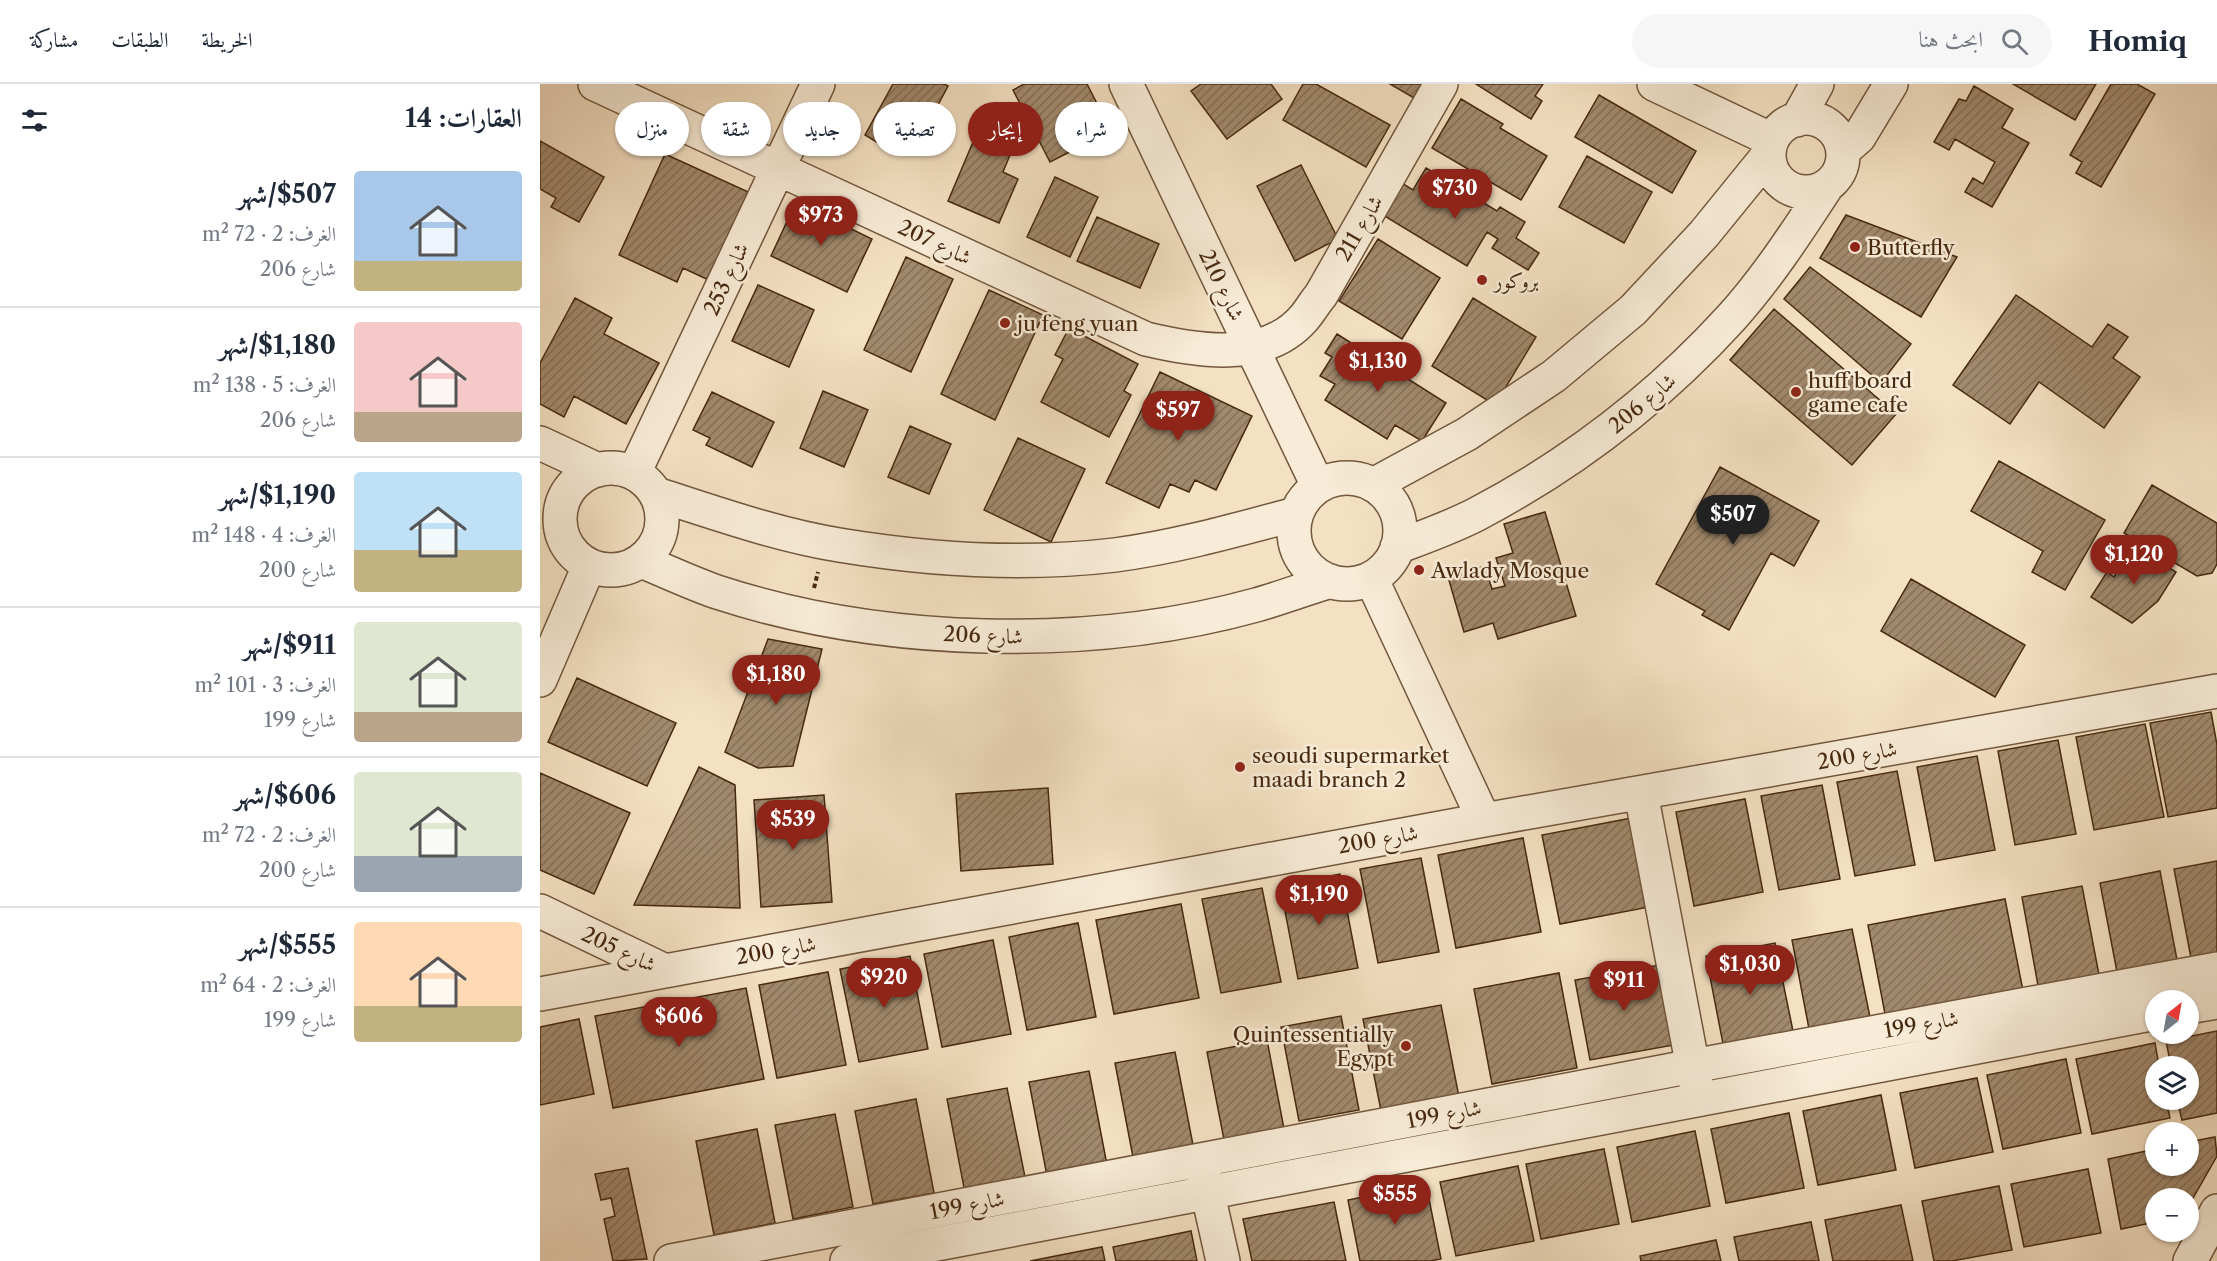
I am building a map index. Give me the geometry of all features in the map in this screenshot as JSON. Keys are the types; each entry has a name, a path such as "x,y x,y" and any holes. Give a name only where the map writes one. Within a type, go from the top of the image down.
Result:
{"street":[{"name":"شارع 207","path":"595,84 1146,339 1181,347 1217,350 1252,348"},
{"name":"شارع 253","path":"645,484 778,169 818,84"},
{"name":"شارع 210","path":"1126,84 1318,486"},
{"name":"شارع 211","path":"1252,348 1280,337 1303,319 1321,295 1441,84"},
{"path":"1654,84 1779,138"},
{"path":"1373,485 1467,434 1554,376 1633,310 1704,234 1779,138 1817,84"},
{"path":"1843,151 1859,137 1891,84"},
{"path":"1809,118 1832,129 1843,151 1842,164 1836,176 1827,186 1814,191 1801,192 1788,188 1777,179 1771,167 1779,138 1809,118"},
{"name":"شارع 206","path":"1397,548 1474,515 1546,476 1613,429 1675,375 1732,317 1783,253 1827,186"},
{"path":"540,442 598,470"},
{"path":"645,484 663,518 661,531 650,553 641,561 624,569 607,571 589,566 572,552 551,527 560,516 563,500 571,486 583,476 598,470 617,468 645,484 747,523 825,542 929,558 1022,561 1115,555 1206,538 1296,514"},
{"path":"1336,479 1355,479 1373,485 1387,496 1396,512 1400,530 1397,548 1387,566 1371,579 1351,584 1330,582 1312,571 1299,554 1294,534 1296,514 1305,498 1318,486 1336,479"},
{"name":"شارع 206","path":"641,561 717,592 808,615 869,626 946,634 1024,637 1102,632 1179,622 1255,605 1330,582"},
{"path":"540,680 589,566"},
{"path":"1371,579 1484,820"},
{"name":"شارع 200","path":"540,994 1484,820 2217,691"},
{"path":"1641,793 1699,1098"},
{"name":"شارع 205","path":"540,911 665,970"},
{"name":"شارع 199","path":"671,1261 1693,1066 2217,969"},
{"path":"2199,1005 2217,1002"},
{"name":"شارع 199","path":"847,1261 2145,1015"},
{"path":"1201,1161 1223,1261"},
{"path":"2190,1261 2217,1211"}],"path":[{"path":"808,615 825,542"}],"building":[{"path":"893,84 944,84 948,86 939,102 883,102"},
{"path":"1024,84 1087,84 1096,102 1055,102 1055,156 1062,156 1050,162 1043,148 1043,102 1019,102 1013,90"},
{"path":"1201,84 1271,84 1282,99 1227,139 1191,91"},
{"path":"1303,84 1316,84 1390,125 1366,167 1283,120"},
{"path":"1390,84 1422,84 1414,98"},
{"path":"1476,84 1543,84 1535,96 1542,101 1531,119"},
{"path":"2013,84 2096,84 2075,120"},
{"path":"2111,84 2137,84 2155,94 2101,187 2076,173 2082,162 2070,155"},
{"path":"1974,86 2013,109 2002,128 2029,143 1992,207 1965,192 1973,178 1983,184 1995,162 1955,139 1949,150 1934,142 1959,99 1966,101"},
{"path":"1599,95 1696,151 1672,193 1575,137"},
{"path":"1461,99 1503,124 1500,128 1547,156 1521,200 1432,148"},
{"path":"873,120 873,140 865,135"},
{"path":"540,141 604,177 579,222 551,207 556,198 540,189"},
{"path":"968,154 968,156 1010,156 1003,172 1018,179 999,223 948,201"},
{"path":"664,156 669,156 755,195 715,283 683,268 677,282 619,255"},
{"path":"1587,156 1652,192 1624,243 1559,207"},
{"path":"1301,165 1338,239 1295,261 1257,186"},
{"path":"1426,168 1497,211 1500,207 1525,222 1516,238 1539,253 1528,270 1492,248 1498,239 1487,232 1467,266 1378,212 1397,180 1413,190"},
{"path":"1055,177 1098,197 1070,257 1027,237"},
{"path":"796,202 872,239 847,292 771,256"},
{"path":"1846,215 1957,257 1921,317 1820,258"},
{"path":"1097,217 1159,244 1140,288 1077,261"},
{"path":"1378,239 1440,278 1402,339 1339,301"},
{"path":"906,257 953,279 911,372 864,350"},
{"path":"1810,267 1911,344 1881,383 1784,299"},
{"path":"758,285 814,310 789,367 732,341"},
{"path":"989,290 1043,315 995,420 941,394"},
{"path":"2016,295 2092,347 2108,324 2128,337 2113,358 2140,377 2104,428 2039,382 2010,424 1953,385"},
{"path":"575,298 612,318 604,334 659,363 626,424 574,396 564,417 540,404 540,363"},
{"path":"1473,298 1536,337 1495,405 1432,366"},
{"path":"1774,309 1896,414 1852,465 1730,360"},
{"path":"1069,328 1138,364 1124,391 1131,395 1109,437 1041,402 1063,359 1055,355"},
{"path":"1337,334 1446,403 1422,441 1395,425 1387,439 1325,400 1335,384 1320,376 1332,357 1325,353"},
{"path":"1160,372 1252,416 1216,490 1195,480 1189,492 1170,484 1159,508 1106,483"},
{"path":"823,391 868,410 844,467 800,448"},
{"path":"712,392 774,422 752,467 706,445 710,438 693,430"},
{"path":"910,426 951,444 929,494 888,477"},
{"path":"1018,438 1085,469 1051,542 984,510"},
{"path":"1999,461 2105,520 2065,590 2032,572 2043,551 1971,511"},
{"path":"1720,467 1819,521 1794,566 1771,553 1729,630 1702,615 1705,611 1656,584"},
{"path":"2152,485 2217,523 2217,564 2212,573 2197,576 2124,533"},
{"path":"1545,512 1576,616 1498,639 1493,623 1464,632 1448,577 1485,566 1492,589 1505,586 1496,558 1513,553 1504,524"},
{"path":"2133,546 2176,572 2158,601 2132,623 2091,597 2107,572 2114,577"},
{"path":"1911,579 2025,645 1995,697 1881,631"},
{"path":"768,639 822,649 793,766 758,768 725,752"},
{"path":"577,678 676,723 647,786 548,742"},
{"path":"2211,712 2217,745 2217,808 2168,817 2150,723"},
{"path":"2145,724 2164,817 2094,830 2076,737"},
{"path":"2058,740 2076,834 2015,845 1998,751"},
{"path":"1977,756 1995,850 1935,861 1917,767"},
{"path":"699,767 735,785 740,908 634,905"},
{"path":"1897,771 1915,865 1855,876 1837,782"},
{"path":"540,773 630,813 594,894 540,870"},
{"path":"1822,785 1840,879 1779,890 1761,796"},
{"path":"1048,788 1053,864 961,871 956,794"},
{"path":"824,795 832,902 761,907 754,800"},
{"path":"1745,799 1763,892 1694,906 1676,812"},
{"path":"1632,818 1649,907 1560,924 1542,835"},
{"path":"1523,838 1541,932 1456,948 1438,855"},
{"path":"1421,858 1439,952 1378,963 1360,869"},
{"path":"2217,861 2217,958 2192,963 2174,869"},
{"path":"2160,871 2178,965 2118,977 2100,883"},
{"path":"1340,874 1358,968 1298,979 1280,885"},
{"path":"2082,886 2100,980 2039,991 2022,897"},
{"path":"1262,888 1281,982 1221,993 1202,899"},
{"path":"2005,899 2024,996 1886,1019 1868,925"},
{"path":"1181,904 1199,998 1114,1014 1096,920"},
{"path":"1078,923 1096,1017 1027,1030 1009,937"},
{"path":"1852,929 1871,1022 1810,1034 1792,940"},
{"path":"993,940 1011,1034 942,1047 924,954"},
{"path":"1775,943 1794,1036 1724,1049 1706,956"},
{"path":"910,956 928,1049 859,1062 840,969"},
{"path":"1659,965 1674,1045 1590,1060 1575,980"},
{"path":"828,972 846,1065 777,1078 759,985"},
{"path":"1559,973 1577,1068 1492,1084 1474,989"},
{"path":"746,988 764,1079 613,1108 595,1016"},
{"path":"1441,1005 1459,1097 1381,1111 1363,1019"},
{"path":"1341,1016 1359,1110 1299,1121 1281,1027"},
{"path":"579,1019 594,1094 540,1105 540,1027"},
{"path":"2217,1031 2217,1113 2182,1120 2180,1110 2199,1110 2199,1056 2169,1056 2167,1044 2199,1044 2199,1035"},
{"path":"1267,1040 1285,1134 1225,1145 1207,1052"},
{"path":"2155,1044 2157,1056 2145,1056 2145,1110 2168,1110 2170,1118 2092,1134 2076,1059"},
{"path":"1175,1052 1193,1145 1133,1157 1115,1063"},
{"path":"2066,1059 2081,1133 2003,1149 1987,1075"},
{"path":"1089,1071 1107,1165 1047,1176 1029,1082"},
{"path":"1977,1078 1993,1152 1915,1168 1900,1093"},
{"path":"1007,1088 1026,1182 965,1193 947,1099"},
{"path":"1881,1095 1896,1170 1818,1185 1803,1111"},
{"path":"916,1099 934,1193 873,1204 855,1111"},
{"path":"1789,1113 1804,1188 1726,1203 1711,1129"},
{"path":"835,1114 853,1207 793,1219 775,1125"},
{"path":"757,1129 775,1223 714,1235 696,1141"},
{"path":"1695,1131 1710,1206 1632,1222 1617,1147"},
{"path":"2215,1137 2217,1156 2199,1188 2145,1188 2145,1224 2121,1229 2108,1159 2145,1151 2145,1176 2199,1176 2199,1140"},
{"path":"1604,1149 1619,1224 1541,1239 1526,1164"},
{"path":"1518,1166 1534,1241 1456,1256 1440,1182"},
{"path":"628,1168 647,1259 613,1261 604,1219 615,1216 611,1198 601,1200 595,1174"},
{"path":"2088,1169 2101,1233 2024,1247 2011,1184"},
{"path":"1426,1184 1441,1259 1360,1261 1348,1200"},
{"path":"1999,1186 2012,1250 1952,1261 1934,1261 1922,1201"},
{"path":"1334,1202 1346,1261 1252,1261 1243,1219"},
{"path":"1901,1205 1913,1261 1833,1261 1825,1220"},
{"path":"1811,1222 1819,1261 1739,1261 1734,1237"},
{"path":"1191,1231 1197,1261 1116,1261 1113,1247"},
{"path":"1716,1240 1721,1261 1641,1261 1640,1256"},
{"path":"1102,1247 1105,1261 1030,1261"}],"place":[{"name":"Butterfly","path":"1855,247"},
{"name":"بروكور","path":"1482,280"},
{"name":"ju feng yuan","path":"1005,323"},
{"name":"huff board game cafe","path":"1796,392"},
{"name":"Awlady Mosque","path":"1419,570"},
{"name":"seoudi supermarket maadi branch 2","path":"1240,767"},
{"name":"Quintessentially Egypt","path":"1406,1046"}]}
